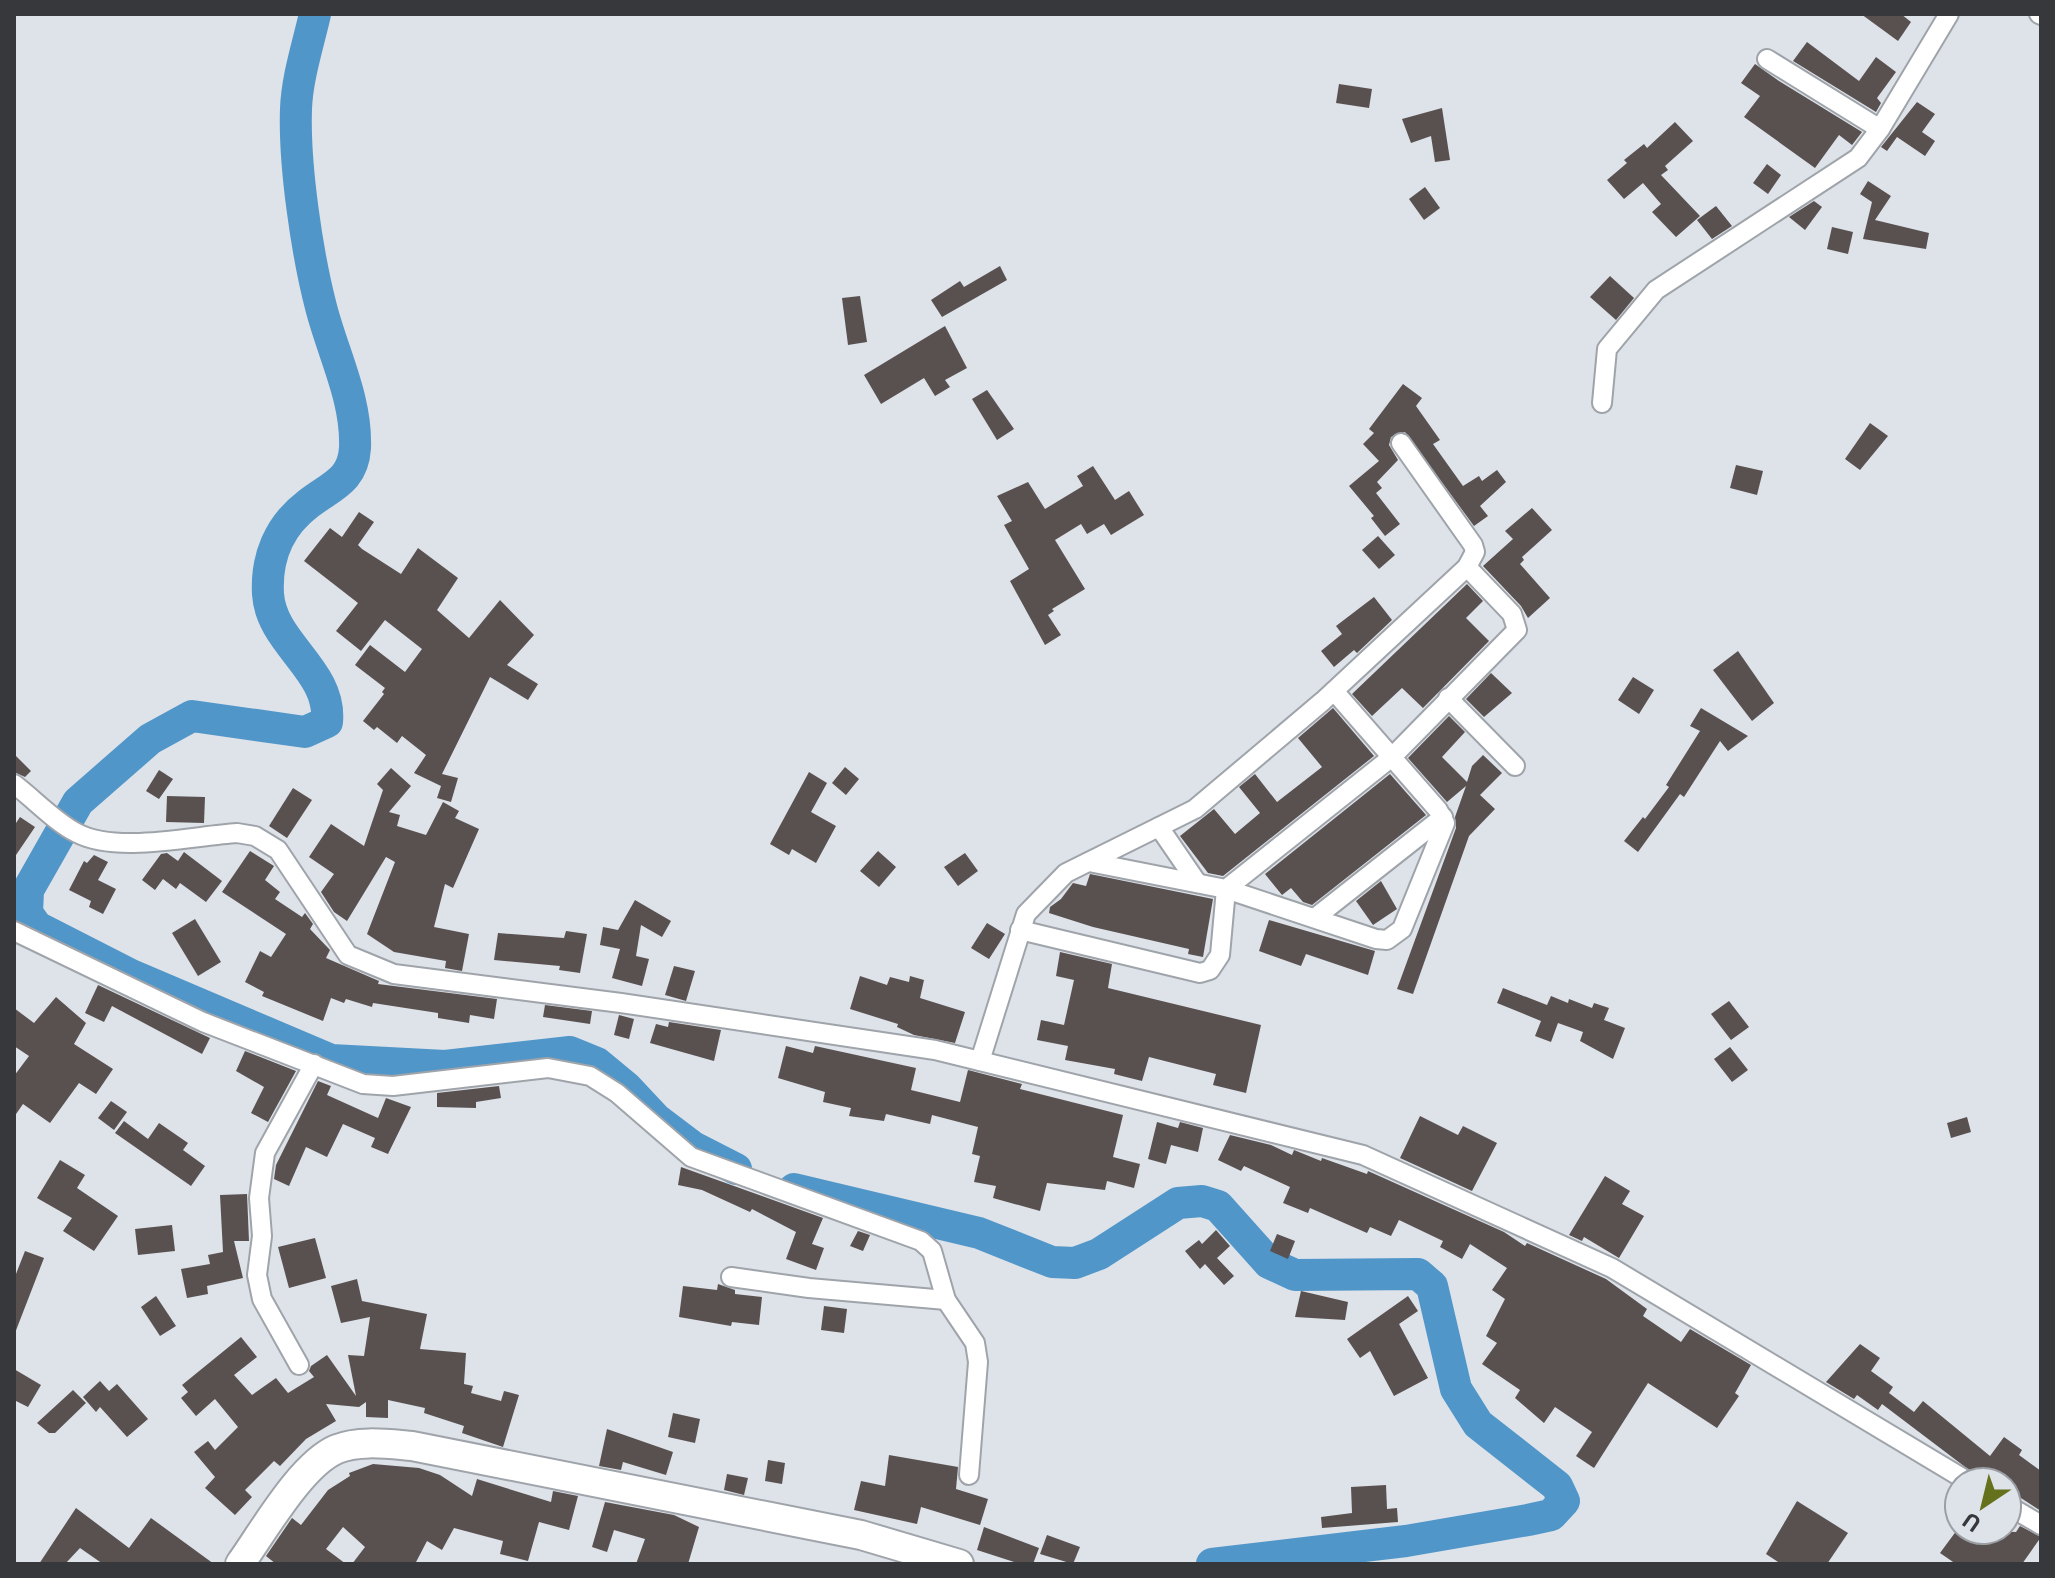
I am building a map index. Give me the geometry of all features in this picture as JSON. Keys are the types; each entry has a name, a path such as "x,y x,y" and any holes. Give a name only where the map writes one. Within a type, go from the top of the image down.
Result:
{"main road":[{"path":"240,1564 317,1462 338,1449 374,1444 412,1446 861,1535 959,1564"}],"street":[{"path":"1602,403 1607,349 1656,290 1858,158 1880,129 1949,14"},
{"path":"1767,59 1880,129"},
{"path":"980,1061 1026,914 1066,873 1195,809 1334,691 1467,567 1475,552 1473,545 1401,443"},
{"path":"1020,930 1200,973 1210,970 1220,955 1226,889 1392,757 1513,635 1518,625 1467,567"},
{"path":"1089,862 1226,889 1376,939 1395,936 1402,929 1445,829 1443,817 1334,691"},
{"path":"1448,698 1515,766"},
{"path":"14,784 75,832 95,841 117,843 237,833 255,836 278,850 294,869 334,939 348,955 394,974 621,1003 935,1050 1363,1155 1612,1268 1943,1466"},
{"path":"1316,917 1443,817"},
{"path":"1159,827 1196,881"},
{"path":"14,931 203,1022 363,1084 393,1086 548,1068 590,1076 617,1093 691,1157 921,1241 932,1251 946,1300 975,1343 978,1362 969,1475"},
{"path":"299,1365 262,1299 257,1275 262,1236 259,1198 265,1153 314,1064"},
{"path":"731,1277 809,1288 946,1300"},
{"path":"2023,1514 2041,1525"}],"building":[{"path":"1861,14 1901,14 1911,22 1898,41"},
{"path":"1807,42 1859,81 1876,57 1896,72 1877,98 1881,103 1876,112 1793,61"},
{"path":"1755,64 1862,132 1852,145 1839,135 1815,168 1744,117 1760,96 1741,83"},
{"path":"1339,84 1372,89 1369,108 1336,103"},
{"path":"1917,102 1935,114 1922,132 1935,141 1925,156 1897,137 1887,151 1881,147"},
{"path":"1442,108 1450,160 1435,162 1431,136 1411,143 1402,119"},
{"path":"1675,122 1693,141 1665,166 1668,170 1661,175 1700,216 1676,237 1652,212 1661,204 1643,183 1624,199 1607,180 1627,163 1624,160 1644,144 1647,148"},
{"path":"1767,164 1781,175 1768,194 1753,183"},
{"path":"1868,181 1891,196 1875,220 1929,233 1926,249 1863,239 1872,202 1860,194"},
{"path":"1425,187 1440,208 1424,220 1409,199"},
{"path":"1814,201 1822,207 1805,230 1789,217"},
{"path":"1716,206 1732,226 1712,239 1697,220"},
{"path":"1832,227 1853,232 1848,254 1827,249"},
{"path":"1000,266 1007,280 942,317 931,300 960,281 964,287"},
{"path":"1610,276 1634,298 1616,320 1590,297"},
{"path":"860,296 867,342 848,345 842,298"},
{"path":"945,326 967,368 945,380 950,387 935,396 924,378 881,404 864,375"},
{"path":"1403,384 1422,398 1416,406 1440,440 1433,444 1463,486 1479,476 1482,481 1497,470 1506,482 1480,506 1488,516 1474,526 1405,432 1391,437 1389,445 1398,460 1377,482 1382,488 1376,493 1400,524 1385,536 1371,518 1374,516 1349,486 1379,461 1363,444 1374,433 1369,429"},
{"path":"987,390 1014,429 997,440 972,399"},
{"path":"1870,423 1888,436 1860,470 1845,459"},
{"path":"1736,465 1763,471 1757,495 1730,488"},
{"path":"1093,466 1115,500 1129,491 1144,515 1111,535 1104,524 1087,534 1081,524 1055,540 1085,589 1052,609 1054,611 1048,615 1061,635 1045,645 1010,581 1029,569 1004,525 1012,521 997,496 1028,482 1045,509 1083,486 1077,476"},
{"path":"1532,508 1552,530 1522,557 1524,560 1520,564 1550,598 1528,618 1521,606 1483,566 1513,539 1505,531"},
{"path":"359,512 374,522 358,545 362,549 401,574 418,548 458,578 437,610 469,638 500,600 534,635 507,665 538,684 528,700 490,677 442,774 458,778 451,802 437,798 441,786 414,773 426,755 402,736 397,743 377,727 374,730 363,721 384,694 385,688 355,665 370,645 405,672 422,649 385,620 361,651 336,631 358,603 304,561 330,528 342,537"},
{"path":"1378,536 1395,555 1379,569 1362,550"},
{"path":"1467,584 1483,601 1466,618 1489,641 1423,708 1402,688 1372,716 1352,694"},
{"path":"1374,597 1392,620 1357,653 1354,650 1334,667 1321,651 1342,634 1336,626"},
{"path":"1738,651 1774,703 1752,721 1713,670"},
{"path":"1491,673 1512,693 1484,717 1466,699"},
{"path":"1633,677 1654,690 1639,714 1618,700"},
{"path":"1333,708 1374,756 1223,876 1208,873 1180,836 1214,809 1235,834 1260,813 1239,787 1255,774 1277,802 1322,767 1298,738"},
{"path":"1701,708 1748,736 1728,751 1720,741 1684,797 1680,794 1638,852 1624,841 1669,787 1666,785 1700,731 1690,726"},
{"path":"1449,716 1465,732 1442,757 1467,782 1472,766 1483,755 1502,773 1480,795 1495,809 1469,836 1413,994 1397,989 1456,828 1455,817 1466,786 1447,802 1408,758"},
{"path":"14,754 31,771 25,777 14,772"},
{"path":"845,767 859,779 846,795 832,783"},
{"path":"391,768 411,786 389,812 400,815 397,826 426,835 443,802 459,811 455,818 479,829 453,888 445,884 434,927 469,934 462,971 445,968 446,961 394,952 367,934 395,862 386,857 347,921 334,912 321,892 334,874 309,857 331,824 364,846 383,790 377,784"},
{"path":"159,770 173,779 159,799 146,791"},
{"path":"809,772 827,783 811,812 836,826 816,863 792,849 789,855 770,844"},
{"path":"1390,774 1426,815 1312,905 1303,902 1291,888 1282,895 1265,874"},
{"path":"293,788 312,800 287,838 269,826"},
{"path":"167,796 205,797 204,823 166,822"},
{"path":"20,817 35,827 14,858 14,826"},
{"path":"250,851 274,866 265,880 280,892 275,899 302,917 305,913 313,924 310,929 330,950 326,958 379,981 378,984 497,999 494,1019 470,1015 469,1023 438,1018 438,1013 373,1003 372,1007 331,998 323,1021 262,996 264,992 245,982 260,951 271,957 286,934 222,892"},
{"path":"878,851 896,867 879,887 860,871"},
{"path":"184,852 222,881 206,902 180,883 176,889 163,879 155,890 142,880 161,854 167,853 178,861"},
{"path":"965,853 978,871 958,886 944,867"},
{"path":"94,855 108,862 98,880 116,889 103,914 89,907 91,901 69,890 84,861 87,863"},
{"path":"1090,874 1213,899 1203,957 1188,954 1189,949 1093,927 1049,913 1050,907 1061,899 1073,883 1086,886"},
{"path":"1381,881 1397,909 1373,925 1356,901"},
{"path":"635,900 671,921 662,937 641,925 636,956 649,959 642,986 612,978 620,949 600,945 603,927 618,930"},
{"path":"195,919 221,962 198,976 172,933"},
{"path":"1269,920 1375,951 1368,975 1306,954 1301,966 1259,951"},
{"path":"987,923 1005,934 989,959 971,948"},
{"path":"566,931 587,934 580,973 559,970 560,966 494,960 498,933 564,938"},
{"path":"1060,952 1112,964 1108,988 1261,1025 1246,1093 1213,1085 1216,1074 1149,1057 1142,1081 1114,1074 1115,1069 1065,1060 1068,1046 1037,1040 1041,1020 1064,1025 1074,980 1056,976"},
{"path":"674,966 695,971 686,1001 665,995"},
{"path":"860,976 887,985 890,977 909,982 910,976 924,980 920,998 965,1012 955,1043 914,1035 897,1027 898,1024 850,1009"},
{"path":"98,985 210,1038 202,1054 112,1006 104,1022 85,1013"},
{"path":"1503,988 1547,1005 1551,996 1592,1008 1594,1003 1609,1008 1604,1020 1625,1028 1613,1059 1580,1041 1583,1032 1558,1023 1551,1042 1535,1036 1541,1021 1497,1003"},
{"path":"56,997 86,1023 74,1044 113,1069 96,1094 79,1083 50,1123 23,1104 14,1117 14,1076 29,1056 14,1046 14,1008 34,1023"},
{"path":"1729,1001 1749,1027 1731,1040 1711,1014"},
{"path":"545,1005 592,1011 590,1024 543,1017"},
{"path":"619,1015 634,1019 629,1039 614,1035"},
{"path":"669,1022 721,1030 714,1061 650,1043 656,1024 668,1027"},
{"path":"786,1046 813,1053 815,1046 916,1068 911,1090 960,1102 968,1070 1022,1084 1020,1089 1123,1115 1113,1157 1140,1164 1134,1188 1107,1181 1105,1190 1047,1183 1040,1211 993,1198 996,1186 974,1182 980,1156 972,1154 978,1127 932,1115 930,1124 886,1114 884,1121 849,1116 851,1108 823,1102 825,1092 778,1078"},
{"path":"1730,1047 1748,1070 1732,1082 1714,1059"},
{"path":"245,1051 296,1071 268,1122 251,1113 264,1087 236,1071"},
{"path":"318,1081 331,1086 327,1095 378,1118 386,1098 411,1107 388,1154 371,1147 375,1138 343,1124 327,1157 306,1147 289,1186 274,1179 276,1165"},
{"path":"499,1086 501,1098 476,1102 476,1108 437,1107 437,1093"},
{"path":"111,1101 127,1112 114,1130 98,1118"},
{"path":"1420,1116 1458,1135 1463,1126 1497,1143 1472,1191 1400,1158"},
{"path":"1967,1117 1971,1132 1951,1138 1947,1123"},
{"path":"124,1121 148,1139 159,1123 188,1143 183,1150 205,1166 191,1186 115,1133"},
{"path":"1157,1122 1178,1128 1180,1122 1203,1128 1198,1152 1171,1145 1166,1164 1148,1159"},
{"path":"1230,1135 1271,1145 1292,1155 1294,1150 1321,1161 1322,1158 1367,1174 1368,1171 1504,1232 1525,1246 1527,1243 1606,1279 1647,1309 1643,1316 1681,1342 1690,1329 1751,1365 1735,1393 1739,1396 1717,1428 1648,1383 1594,1468 1576,1456 1592,1432 1555,1407 1544,1423 1515,1398 1520,1390 1482,1364 1497,1343 1486,1336 1505,1299 1492,1290 1507,1268 1470,1244 1462,1259 1440,1247 1443,1241 1399,1220 1391,1236 1370,1227 1367,1233 1310,1208 1308,1213 1283,1203 1290,1187 1244,1166 1241,1171 1218,1160"},
{"path":"60,1160 85,1175 77,1188 118,1216 94,1251 63,1231 72,1218 37,1198"},
{"path":"681,1167 823,1218 812,1244 824,1248 816,1270 786,1259 796,1232 752,1209 750,1212 702,1190 678,1185"},
{"path":"1605,1176 1630,1191 1622,1204 1644,1216 1619,1258 1584,1237 1582,1241 1569,1235"},
{"path":"247,1194 249,1241 234,1241 243,1278 207,1286 208,1294 187,1298 181,1269 210,1264 208,1255 223,1252 220,1195"},
{"path":"172,1225 175,1251 138,1255 135,1229"},
{"path":"1216,1230 1230,1246 1217,1258 1234,1276 1224,1285 1205,1264 1200,1269 1185,1251 1199,1240 1202,1244"},
{"path":"858,1231 870,1235 863,1251 850,1246"},
{"path":"1277,1234 1295,1241 1288,1259 1270,1251"},
{"path":"315,1238 326,1278 289,1288 278,1247"},
{"path":"25,1251 44,1258 15,1333 14,1279"},
{"path":"357,1279 362,1301 427,1314 420,1349 466,1353 464,1384 473,1386 471,1393 501,1401 504,1391 519,1395 503,1447 462,1433 464,1426 424,1413 425,1408 388,1400 388,1418 366,1417 366,1402 359,1407 326,1404 336,1421 306,1439 280,1466 274,1461 245,1490 252,1497 235,1515 205,1488 215,1477 194,1452 208,1441 215,1450 238,1427 215,1399 196,1416 181,1398 188,1392 182,1385 241,1337 257,1357 234,1375 252,1395 276,1378 288,1393 314,1377 309,1371 311,1366 327,1355 356,1396 348,1355 364,1356 370,1317 341,1323 331,1286"},
{"path":"718,1284 735,1290 735,1294 762,1297 759,1325 732,1322 731,1326 679,1317 683,1286 717,1290"},
{"path":"1301,1291 1348,1302 1345,1320 1295,1317"},
{"path":"156,1296 176,1326 160,1336 141,1307"},
{"path":"1408,1296 1418,1311 1399,1324 1428,1378 1394,1396 1370,1351 1360,1358 1347,1339"},
{"path":"824,1306 847,1309 844,1333 821,1330"},
{"path":"1860,1344 1880,1358 1871,1371 1893,1387 1889,1393 1914,1412 1923,1401 1990,1456 2004,1437 2022,1450 2019,1455 2041,1471 2041,1511 2023,1499 2023,1466 1964,1466 1882,1404 1878,1410 1857,1395 1854,1399 1826,1382"},
{"path":"14,1369 41,1385 28,1407 14,1400"},
{"path":"100,1381 109,1391 117,1384 148,1419 127,1437 100,1407 96,1412 83,1397"},
{"path":"73,1390 86,1403 55,1433 49,1433 37,1423"},
{"path":"673,1413 700,1419 695,1443 668,1437"},
{"path":"607,1429 673,1452 666,1475 623,1462 621,1470 599,1466"},
{"path":"889,1455 958,1467 956,1489 988,1499 980,1525 921,1507 917,1524 854,1510 861,1481 885,1486"},
{"path":"768,1460 785,1463 782,1484 765,1481"},
{"path":"373,1464 419,1468 440,1475 472,1496 477,1479 551,1502 553,1491 578,1496 569,1530 539,1522 528,1561 500,1554 503,1541 454,1528 442,1550 427,1541 415,1564 352,1564 365,1547 343,1527 326,1549 346,1564 276,1564 266,1556 292,1518 301,1525 328,1490 350,1476 349,1473"},
{"path":"727,1474 748,1478 744,1495 724,1490"},
{"path":"1386,1485 1387,1509 1397,1508 1398,1522 1322,1528 1321,1517 1352,1513 1351,1487"},
{"path":"1797,1501 1848,1533 1827,1564 1781,1564 1766,1554"},
{"path":"605,1502 674,1515 699,1527 688,1564 636,1564 645,1539 614,1530 607,1552 592,1547"},
{"path":"76,1508 129,1548 151,1518 214,1564 103,1564 80,1548 65,1564 39,1564"},
{"path":"984,1527 1039,1548 1033,1564 1020,1564 977,1550"},
{"path":"2023,1528 2041,1537 2022,1564 1956,1564 1940,1553 1945,1546 2023,1546"},
{"path":"1047,1535 1080,1547 1073,1564 1040,1554"}],"waterway":[{"path":"315,14 297,97 299,182 316,285 348,394 355,448 345,475 298,513 282,533 269,568 268,594 279,628 320,687 326,704 327,722 305,732 192,716 150,739 78,802 28,890 27,913 37,927 131,975 331,1060 445,1066 570,1052 597,1063 626,1087 656,1119 693,1147 736,1169"},
{"path":"794,1189 979,1233 1052,1262 1075,1263 1099,1254 1178,1203 1202,1201 1218,1206 1269,1263 1295,1275 1418,1274 1432,1286 1456,1389 1478,1424 1557,1486 1564,1501 1551,1515 1528,1520 1406,1541 1212,1564"}]}
